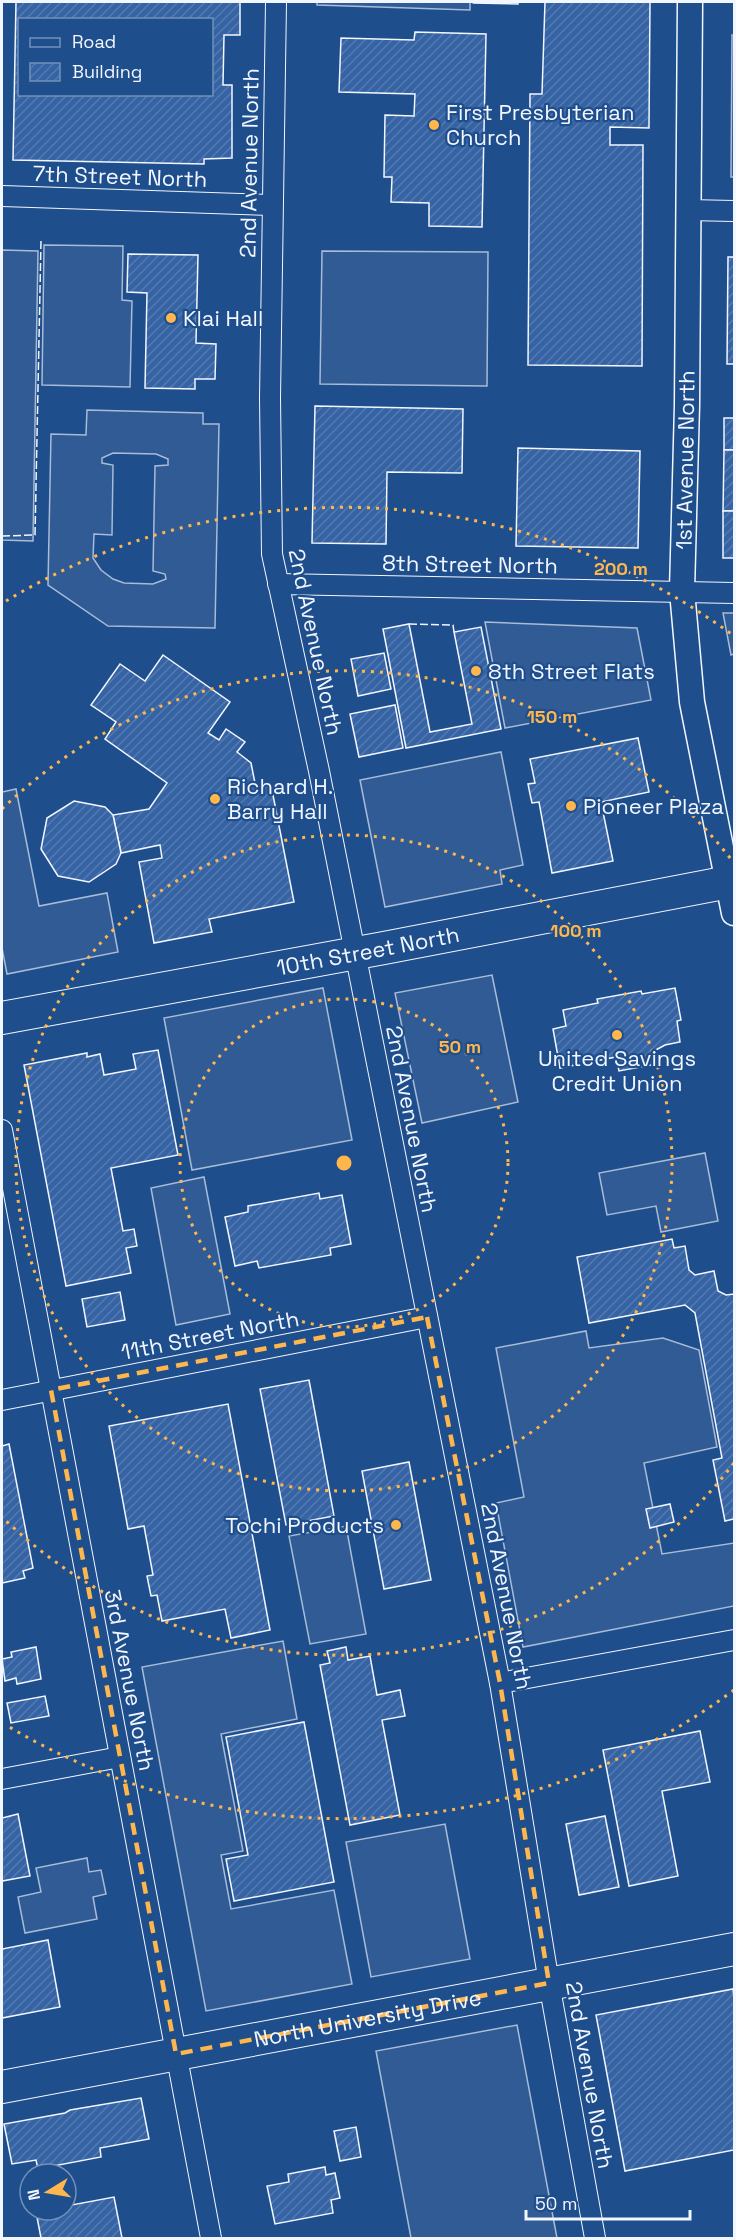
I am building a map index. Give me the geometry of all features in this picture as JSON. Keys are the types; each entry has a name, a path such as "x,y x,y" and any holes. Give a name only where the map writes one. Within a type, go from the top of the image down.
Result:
{"main road":[{"name":"10th Street North","path":"2,1017 355,954 732,881"},
{"name":"North University Drive","path":"2,2087 735,1949"}],"street":[{"name":"2nd Avenue North","path":"276,2 270,398 272,554 316,759 500,1683 549,1983 595,2238"},
{"name":"1st Avenue North","path":"690,2 682,591 692,702 732,881 735,913"},
{"name":"7th Street North","path":"2,196 272,205"},
{"path":"688,210 735,211"},
{"name":"8th Street North","path":"278,585 735,593"},
{"name":"3rd Avenue North","path":"2,1130 211,2238"},
{"name":"11th Street North","path":"2,1400 427,1317"},
{"path":"500,1683 735,1640"},
{"path":"2,1779 120,1757"}],"highlighted area":[{"path":"427,1317 500,1683 549,1983 176,2054 51,1390"}],"shaded area":[{"path":"317,2 470,2 470,10 317,5"},
{"path":"732,35 734,35 734,177 731,177"},
{"path":"44,245 123,246 122,300 132,301 130,387 42,385"},
{"path":"2,250 38,251 33,541 2,540"},
{"path":"322,251 488,252 487,386 320,384"},
{"path":"87,410 203,413 203,424 219,424 215,628 108,626 48,585 51,434 86,435","holes":["113,453 156,454 168,459 168,465 155,466 153,571 165,574 166,579 153,584 124,583 113,579 101,570 93,558 94,534 112,535 113,465 102,463 102,458"]},
{"path":"723,613 734,613 734,654 731,655"},
{"path":"485,622 637,628 651,700 505,728"},
{"path":"501,752 523,865 500,870 502,884 385,907 360,780"},
{"path":"16,789 39,906 107,893 118,952 7,974 2,948 2,792"},
{"path":"492,975 518,1102 422,1123 395,993"},
{"path":"323,988 352,1140 192,1170 164,1018"},
{"path":"705,1153 718,1221 661,1232 656,1206 607,1215 599,1173"},
{"path":"204,1177 230,1314 176,1325 151,1188"},
{"path":"586,1331 589,1348 663,1338 699,1350 717,1447 644,1463 662,1554 734,1543 734,1606 523,1647 496,1503 524,1497 496,1348"},
{"path":"346,1526 366,1634 310,1644 289,1536"},
{"path":"283,1641 297,1719 221,1734 243,1851 221,1855 231,1909 334,1890 352,1984 206,2011 142,1667"},
{"path":"445,1824 470,1959 371,1977 346,1842"},
{"path":"87,1858 89,1872 101,1870 106,1894 93,1897 97,1919 25,1933 18,1897 41,1892 36,1868"},
{"path":"517,2025 557,2238 411,2238 376,2051"}],"building":[{"path":"16,2 240,2 240,35 224,35 223,85 232,85 232,158 204,159 204,164 13,160"},
{"path":"518,2 518,4 474,3"},
{"path":"545,2 650,2 649,128 610,127 610,145 643,145 642,366 528,365 530,94 542,94"},
{"name":"First Presbyterian Church","path":"415,32 486,34 482,227 429,226 429,203 391,202 392,177 384,177 385,115 414,116 415,94 339,92 341,38 414,40"},
{"name":"Klai Hall","path":"128,254 198,255 196,343 216,344 215,379 195,379 195,389 145,388 147,293 127,292"},
{"path":"728,257 734,257 734,364 727,364"},
{"path":"315,406 463,409 462,473 387,472 386,544 312,543"},
{"path":"724,418 734,418 734,450 724,450"},
{"path":"518,448 640,451 638,548 516,546"},
{"path":"724,450 734,450 734,511 723,511"},
{"path":"723,511 734,511 734,558 723,558"},
{"name":"8th Street Flats","path":"409,624 430,732 472,724 454,632 481,627 501,729 406,748 383,629"},
{"path":"384,653 391,689 358,696 351,659"},
{"name":"Richard H. Barry Hall","path":"163,655 230,702 208,733 219,740 226,729 245,742 237,752 251,763 256,788 271,785 294,902 209,919 212,932 154,943 139,862 162,858 160,845 121,853 113,815 149,809 167,783 105,739 116,722 91,705 120,664 145,681"},
{"path":"395,705 403,748 359,757 350,714"},
{"name":"Pioneer Plaza","path":"638,738 649,792 601,802 613,861 552,873 539,802 532,803 528,784 535,783 530,759"},
{"path":"74,801 105,807 113,815 121,853 116,864 89,882 58,876 41,849 47,818"},
{"name":"United Savings Credit Union","path":"675,988 681,1020 677,1021 680,1042 665,1045 654,1051 657,1064 619,1071 616,1057 560,1068 553,1029 566,1026 563,1010 598,1003 597,999"},
{"path":"158,1050 178,1155 111,1168 123,1231 134,1229 137,1246 126,1248 131,1273 66,1286 24,1065 87,1053 87,1057 100,1054 104,1075 136,1069 133,1054"},
{"path":"319,1193 320,1199 342,1195 351,1244 330,1248 331,1255 259,1268 257,1261 235,1266 225,1217 248,1212 248,1206"},
{"path":"672,1239 674,1248 685,1246 689,1270 695,1275 714,1271 718,1291 726,1295 734,1294 734,1519 725,1521 713,1460 722,1458 695,1313 685,1305 589,1323 577,1257"},
{"path":"120,1292 125,1320 87,1327 82,1299"},
{"path":"309,1380 334,1516 286,1525 260,1389"},
{"path":"228,1404 270,1630 231,1638 225,1609 162,1621 157,1595 151,1596 147,1576 153,1575 144,1526 128,1529 109,1426"},
{"path":"9,1444 33,1568 23,1571 25,1578 2,1583 2,1446"},
{"name":"Tochi Products","path":"409,1462 431,1580 384,1589 362,1471"},
{"path":"670,1504 674,1522 650,1528 646,1509"},
{"path":"36,1647 41,1679 17,1684 16,1678 5,1681 2,1659 12,1657 11,1652"},
{"path":"346,1647 348,1660 370,1656 377,1695 400,1690 405,1716 382,1720 400,1815 350,1825 320,1665 330,1663 327,1651"},
{"path":"45,1696 49,1716 11,1723 7,1703"},
{"path":"304,1722 334,1882 234,1901 226,1859 248,1855 226,1737"},
{"path":"700,1731 710,1782 662,1791 678,1876 629,1886 603,1750"},
{"path":"18,1814 30,1876 2,1881 2,1818"},
{"path":"605,1816 619,1887 579,1895 566,1824"},
{"path":"48,1940 60,2007 2,2018 2,1949"},
{"path":"733,1989 734,2150 625,2171 596,2015"},
{"path":"141,2098 149,2139 100,2148 101,2157 75,2162 36,2162 36,2160 12,2164 4,2124 65,2113 70,2110"},
{"path":"356,2127 361,2157 340,2161 334,2131"},
{"path":"325,2167 326,2175 335,2173 340,2198 331,2200 333,2213 275,2224 267,2186 289,2182 288,2174"},
{"path":"114,2197 122,2238 41,2238 38,2222 78,2222 78,2204"}],"fence":[{"path":"2,536 35,535 41,241"},
{"path":"409,624 453,625 454,632"}],"place":[{"name":"First Presbyterian Church","path":"434,125"},
{"name":"Klai Hall","path":"171,318"},
{"name":"8th Street Flats","path":"476,671"},
{"name":"Richard H. Barry Hall","path":"215,799"},
{"name":"Pioneer Plaza","path":"571,806"},
{"name":"United Savings Credit Union","path":"617,1035"},
{"name":"Tochi Products","path":"396,1525"}]}
